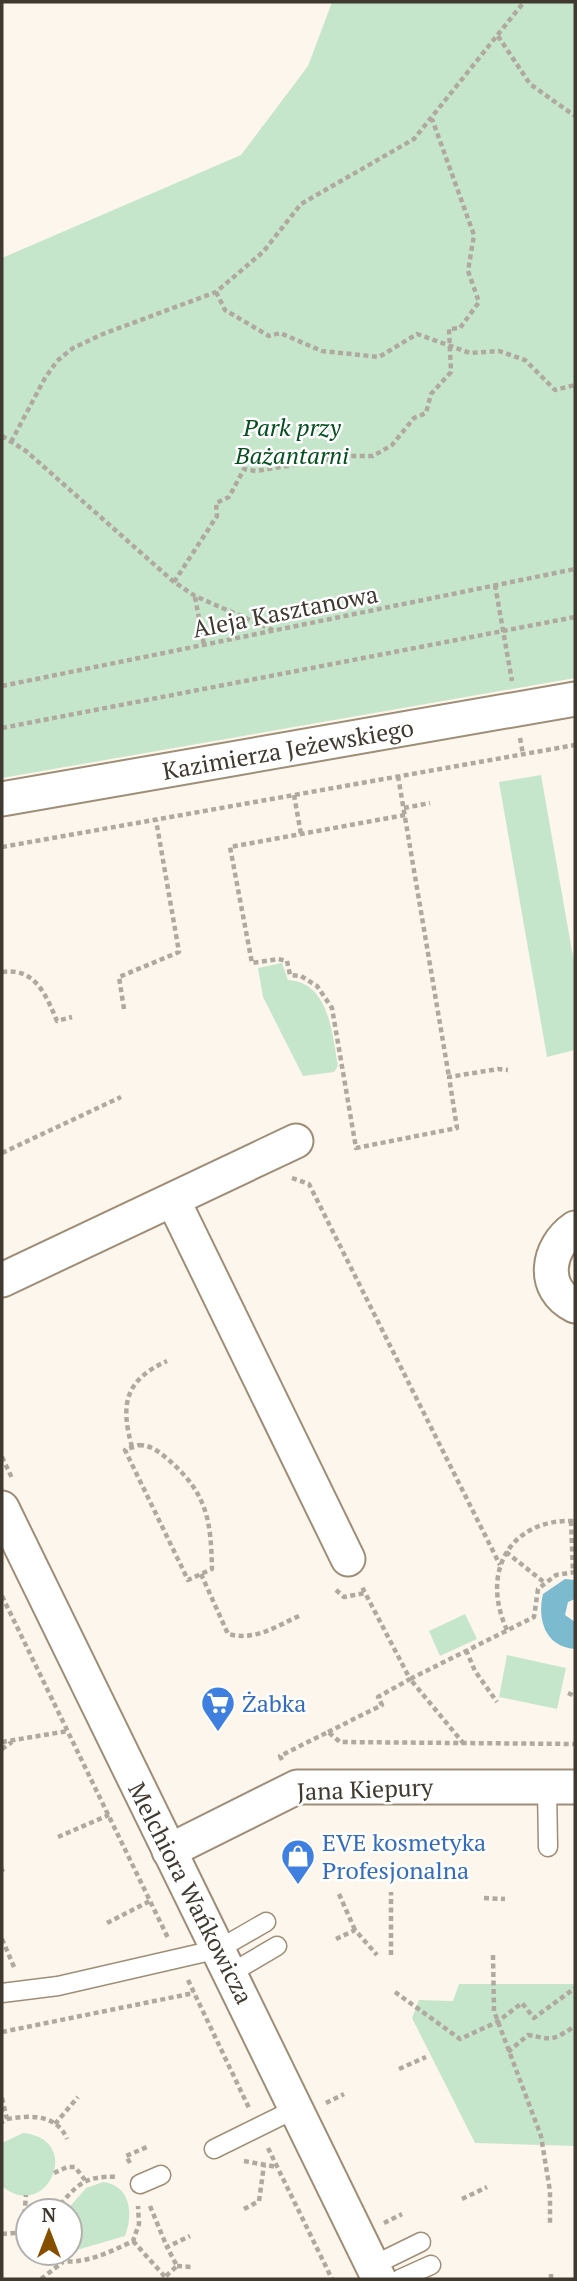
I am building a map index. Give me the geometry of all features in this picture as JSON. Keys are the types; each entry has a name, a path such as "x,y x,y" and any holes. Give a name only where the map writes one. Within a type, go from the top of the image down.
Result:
{"street":[{"name":"Kazimierza Jeżewskiego","path":"2,799 575,699"},
{"path":"2,1280 296,1141"},
{"path":"173,1200 339,1569"},
{"path":"575,1228 559,1242 552,1256 550,1272 564,1297 575,1306"},
{"name":"Melchiora Wańkowicza","path":"2,1508 295,2109 383,2275"},
{"name":"Jana Kiepury","path":"169,1851 297,1787 561,1787"}],"lane":[{"path":"548,1847 561,1787"},
{"path":"225,1961 266,1922"},
{"path":"2,1993 225,1961 277,1946"},
{"path":"214,2149 295,2109"},
{"path":"134,2188 160,2175"},
{"path":"383,2275 421,2242"},
{"path":"383,2275 431,2265"}],"path":[{"path":"11,442 45,378 57,361 73,348 115,329 216,292 262,252 301,204 414,139 524,2"},
{"path":"498,36 530,84 575,116"},
{"path":"174,582 217,516 216,503 229,497 244,469 256,471 349,456 373,456 391,445 414,418 426,413 431,394 451,372 449,328 460,328 479,302 468,271 474,235 432,118"},
{"path":"216,292 225,310 269,336 279,333 322,351 379,357 416,334 470,353 499,351 525,360 555,390 570,383 575,385"},
{"path":"2,436 26,451 174,582 195,596 276,632"},
{"name":"Aleja Kasztanowa","path":"2,686 575,569"},
{"path":"495,585 523,754"},
{"path":"195,596 204,645"},
{"path":"2,728 575,617"},
{"path":"2,848 575,745"},
{"path":"398,776 404,808 457,1128 356,1148 331,1008 317,986 301,976 290,975 287,961 278,959 252,963 230,847 405,815"},
{"path":"294,795 301,834"},
{"path":"404,808 430,803"},
{"path":"124,1009 119,977 179,952 156,820"},
{"path":"2,972 13,970 27,974 47,997 57,1021 72,1017"},
{"path":"449,1077 498,1069 508,1070"},
{"path":"2,1153 121,1097"},
{"path":"284,1175 309,1184 500,1565"},
{"path":"132,1447 126,1411 132,1387 141,1374 167,1361"},
{"path":"147,1445 159,1452 202,1496 211,1531 212,1569 201,1574 188,1580 125,1450 147,1445"},
{"path":"286,1767 280,1756 382,1705 378,1698 410,1679 466,1650 507,1630 534,1616 535,1596 545,1583 556,1575 574,1572 573,1521 547,1523 530,1530 506,1552 500,1565 497,1601 507,1630"},
{"path":"506,1552 545,1583"},
{"path":"339,1569 365,1593 410,1679 464,1744"},
{"path":"339,1569 344,1597 365,1593"},
{"path":"201,1574 228,1634 241,1638 258,1636 299,1615"},
{"path":"466,1650 475,1671 497,1702"},
{"path":"568,1693 575,1696"},
{"path":"2,1742 68,1731"},
{"path":"328,1732 340,1742 575,1744"},
{"path":"2,1749 16,1740"},
{"path":"58,1837 108,1815"},
{"path":"391,1892 391,1955"},
{"path":"339,1894 355,1930 377,1955"},
{"path":"484,1898 505,1899"},
{"path":"107,1923 150,1901"},
{"path":"336,1939 355,1930"},
{"path":"493,1955 494,2011 541,2136 550,2191 550,2225"},
{"path":"395,1992 460,2039 497,2022 522,2003 534,2018 575,1988"},
{"path":"2,2032 194,1993"},
{"path":"508,2052 528,2035 547,2041 558,2039 572,2028"},
{"path":"399,2069 426,2057"},
{"path":"55,2124 78,2097"},
{"path":"2,2098 4,2120 34,2116 55,2124 67,2139"},
{"path":"232,2158 278,2167"},
{"path":"244,2210 259,2202 264,2165"},
{"path":"54,2173 67,2167 75,2167 85,2180"},
{"path":"69,2197 85,2180 118,2177 134,2188 139,2224 133,2241"},
{"path":"462,2199 487,2187"},
{"path":"149,2202 177,2266"},
{"path":"167,2247 190,2236"},
{"path":"84,2259 133,2241"},
{"path":"133,2241 167,2278 177,2266"},
{"path":"177,2266 192,2267"},
{"path":"40,2279 57,2267"}],"green space":[{"name":"Park przy Bażantarni","path":"332,2 575,2 575,678 2,778 2,258 241,155 308,66"},
{"path":"541,775 575,968 575,1050 547,1057 499,782"},
{"path":"282,963 288,980 302,983 312,990 326,1011 338,1066 334,1072 303,1076 263,997 258,968"},
{"path":"465,1614 477,1639 440,1656 429,1631"},
{"path":"507,1655 566,1668 557,1709 499,1697"},
{"path":"459,1984 575,1984 575,2146 475,2143 412,2018 419,2000 453,2001"},
{"path":"23,2133 42,2139 52,2149 55,2162 52,2176 44,2188 33,2195 18,2195 2,2186 2,2143"},
{"path":"103,2182 119,2188 124,2194 129,2210 125,2236 84,2248 84,2197 78,2197 86,2188"}],"water":[{"path":"565,1579 575,1580 575,1599 568,1602 565,1615 575,1622 575,1649 556,1643 550,1637 541,1613 543,1594"}],"place":[{"name":"Żabka","path":"218,1733"},
{"name":"EVE kosmetyka Profesjonalna","path":"298,1886"}]}
